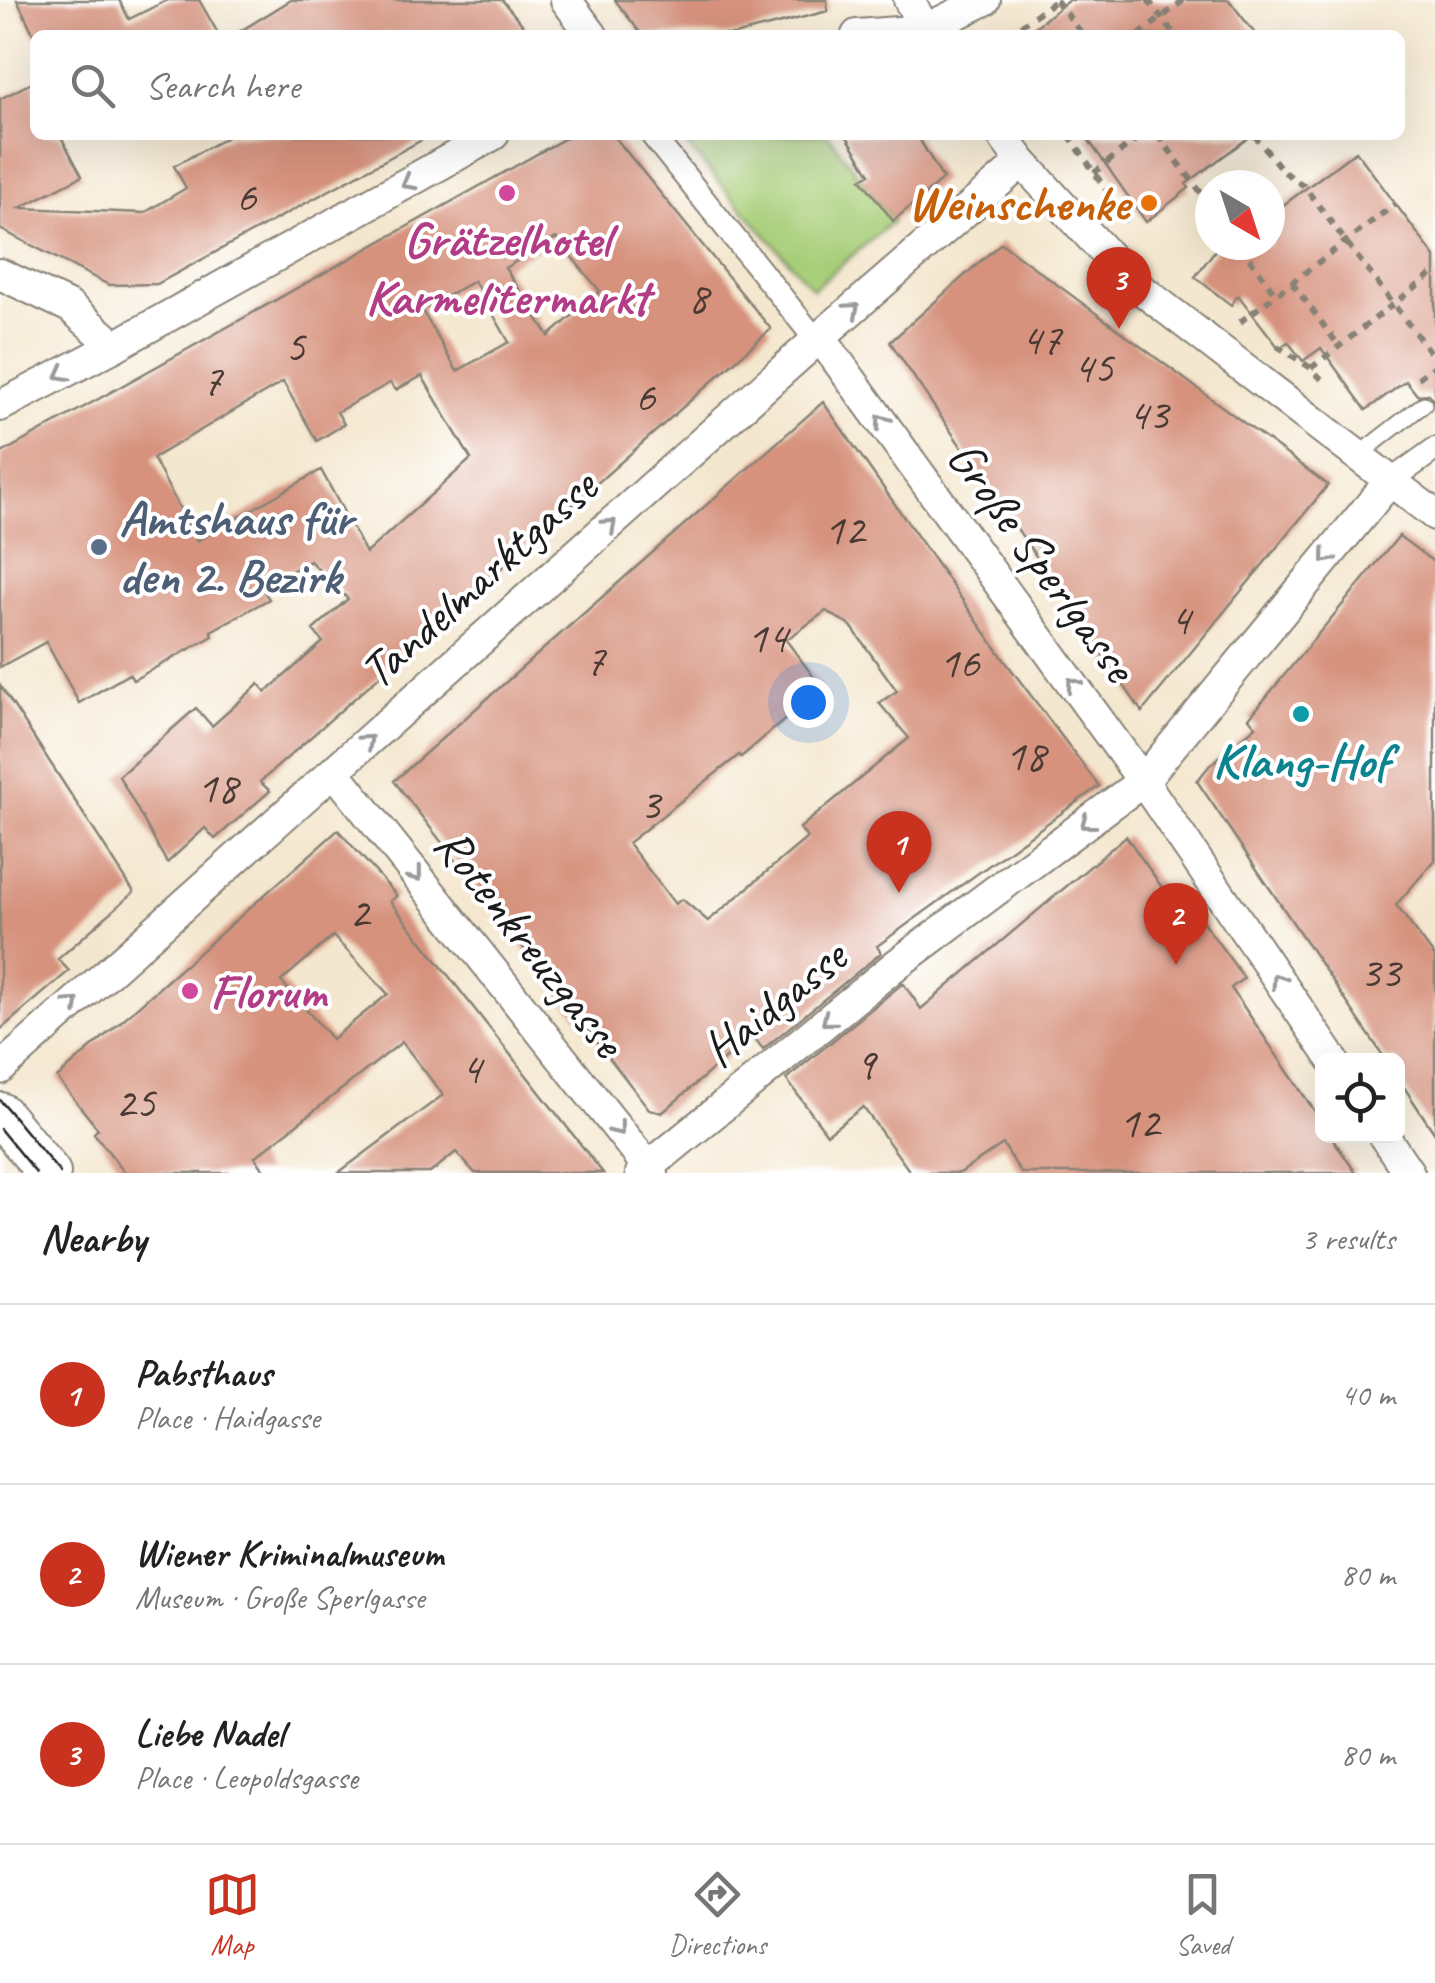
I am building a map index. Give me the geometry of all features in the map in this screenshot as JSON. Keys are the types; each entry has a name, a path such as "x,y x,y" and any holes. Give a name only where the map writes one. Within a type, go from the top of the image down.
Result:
{"main road":[{"path":"0,1114 49,1173"}],"street":[{"path":"566,0 588,30"},
{"path":"909,0 925,30"},
{"path":"930,30 985,0"},
{"path":"0,406 484,140"},
{"name":"Große Sperlgasse","path":"656,140 808,330 820,336 1143,781 1328,1053"},
{"path":"1006,140 1134,283 1435,515"},
{"name":"Tandelmarktgasse","path":"0,1069 820,336 1022,162"},
{"path":"0,274 70,307 115,346"},
{"name":"Haidgasse","path":"647,1171 897,964 1143,781 1389,482 1435,448"},
{"name":"Rotenkreuzgasse","path":"334,771 647,1171"},
{"path":"1389,1143 1409,1173"}],"lane":[{"path":"1356,457 1424,404"}],"path":[{"path":"1015,30 1056,0 1079,30"},
{"path":"1148,0 1171,30"},
{"path":"1145,30 1184,0"},
{"path":"1072,140 1138,235"},
{"path":"1094,173 1136,140"},
{"path":"1162,140 1195,184"},
{"path":"1258,140 1283,171 1303,185 1435,359"},
{"path":"1240,322 1395,204"},
{"path":"1251,260 1276,295"},
{"path":"1311,368 1435,272"},
{"path":"1292,283 1338,346"},
{"path":"1224,311 1254,331"},
{"path":"1268,340 1311,368 1332,390"}],"green space":[{"path":"682,140 832,140 893,221 813,289"}],"building":[{"path":"17,0 119,0 129,19 168,0 199,0 216,30 32,30"},
{"path":"291,0 502,0 527,30 242,30"},
{"path":"615,0 827,0 828,11 754,30 638,30"},
{"path":"1069,0 1229,0 1252,30 1031,30"},
{"path":"30,84 30,140 63,140 82,176 20,208 144,213 186,188 174,166 222,140 422,140 157,284 109,285 0,229 0,99"},
{"path":"562,140 617,140 771,329 260,782 270,791 215,839 205,828 167,863 119,776 196,708 212,726 259,684 266,692 323,642 313,630 348,599 334,585 337,583 329,572 324,575 310,561 261,587 269,599 211,631 213,636 133,680 129,674 79,703 46,642 0,667 0,454","holes":["556,238 600,291 549,336 505,268","474,281 509,342 457,371 422,310","422,376 471,459 366,553 321,470 197,541 153,458 283,382 317,441 344,424 337,412 390,383 396,390"]},
{"path":"849,140 920,140 943,179 893,221 861,179 870,174"},
{"path":"1089,140 1245,140 1205,170 1195,170 1195,177 1186,184 1189,188 1146,222"},
{"path":"1356,151 1435,257 1435,402 1429,394 1417,395 1406,381 1366,410 1321,348 1303,361 1288,342 1279,348 1238,295 1231,305 1195,277 1208,260 1285,260 1285,204"},
{"path":"1001,243 1328,485 1142,712 890,342"},
{"path":"823,402 1008,665 1099,786 877,946 881,953 763,1049 752,1035 662,1113 649,1109 394,781","holes":["826,611 851,626 897,691 879,703 909,738 800,828 807,838 708,921 682,899 675,904 628,843 741,757 822,688 786,640"]},
{"path":"1399,536 1435,563 1435,860 1396,905 1435,957 1435,1134 1405,1089 1405,1053 1381,1053 1197,781 1256,726 1249,718"},
{"path":"0,685 134,892 58,959 69,971 0,1030"},
{"path":"338,830 397,896 390,901 603,1173 475,1173 456,1152 430,1173 338,1173 443,1095 402,1042 255,1157 266,1173 125,1173 94,1133 98,1129 57,1078","holes":["333,936 388,994 332,1039 281,981"]},
{"path":"1126,836 1175,906 1184,896 1244,978 1231,988 1315,1112 1315,1143 1336,1143 1356,1173 1021,1173 1003,1144 960,1173 911,1173 863,1107 827,1134 786,1079 903,983 921,1009"}],"tram line":[{"path":"0,1100 60,1173"},
{"path":"0,1129 36,1173"}],"place":[{"name":"Grätzelhotel Karmelitermarkt","path":"507,193"},
{"name":"Weinschenke","path":"1149,203"},
{"name":"Liebe Nadel","path":"1119,329"},
{"name":"Amtshaus für den 2. Bezirk","path":"99,547"},
{"name":"Klang-Hof","path":"1301,714"},
{"name":"Pabsthaus","path":"899,893"},
{"name":"Wiener Kriminalmuseum","path":"1176,965"},
{"name":"Florum","path":"190,991"}]}
